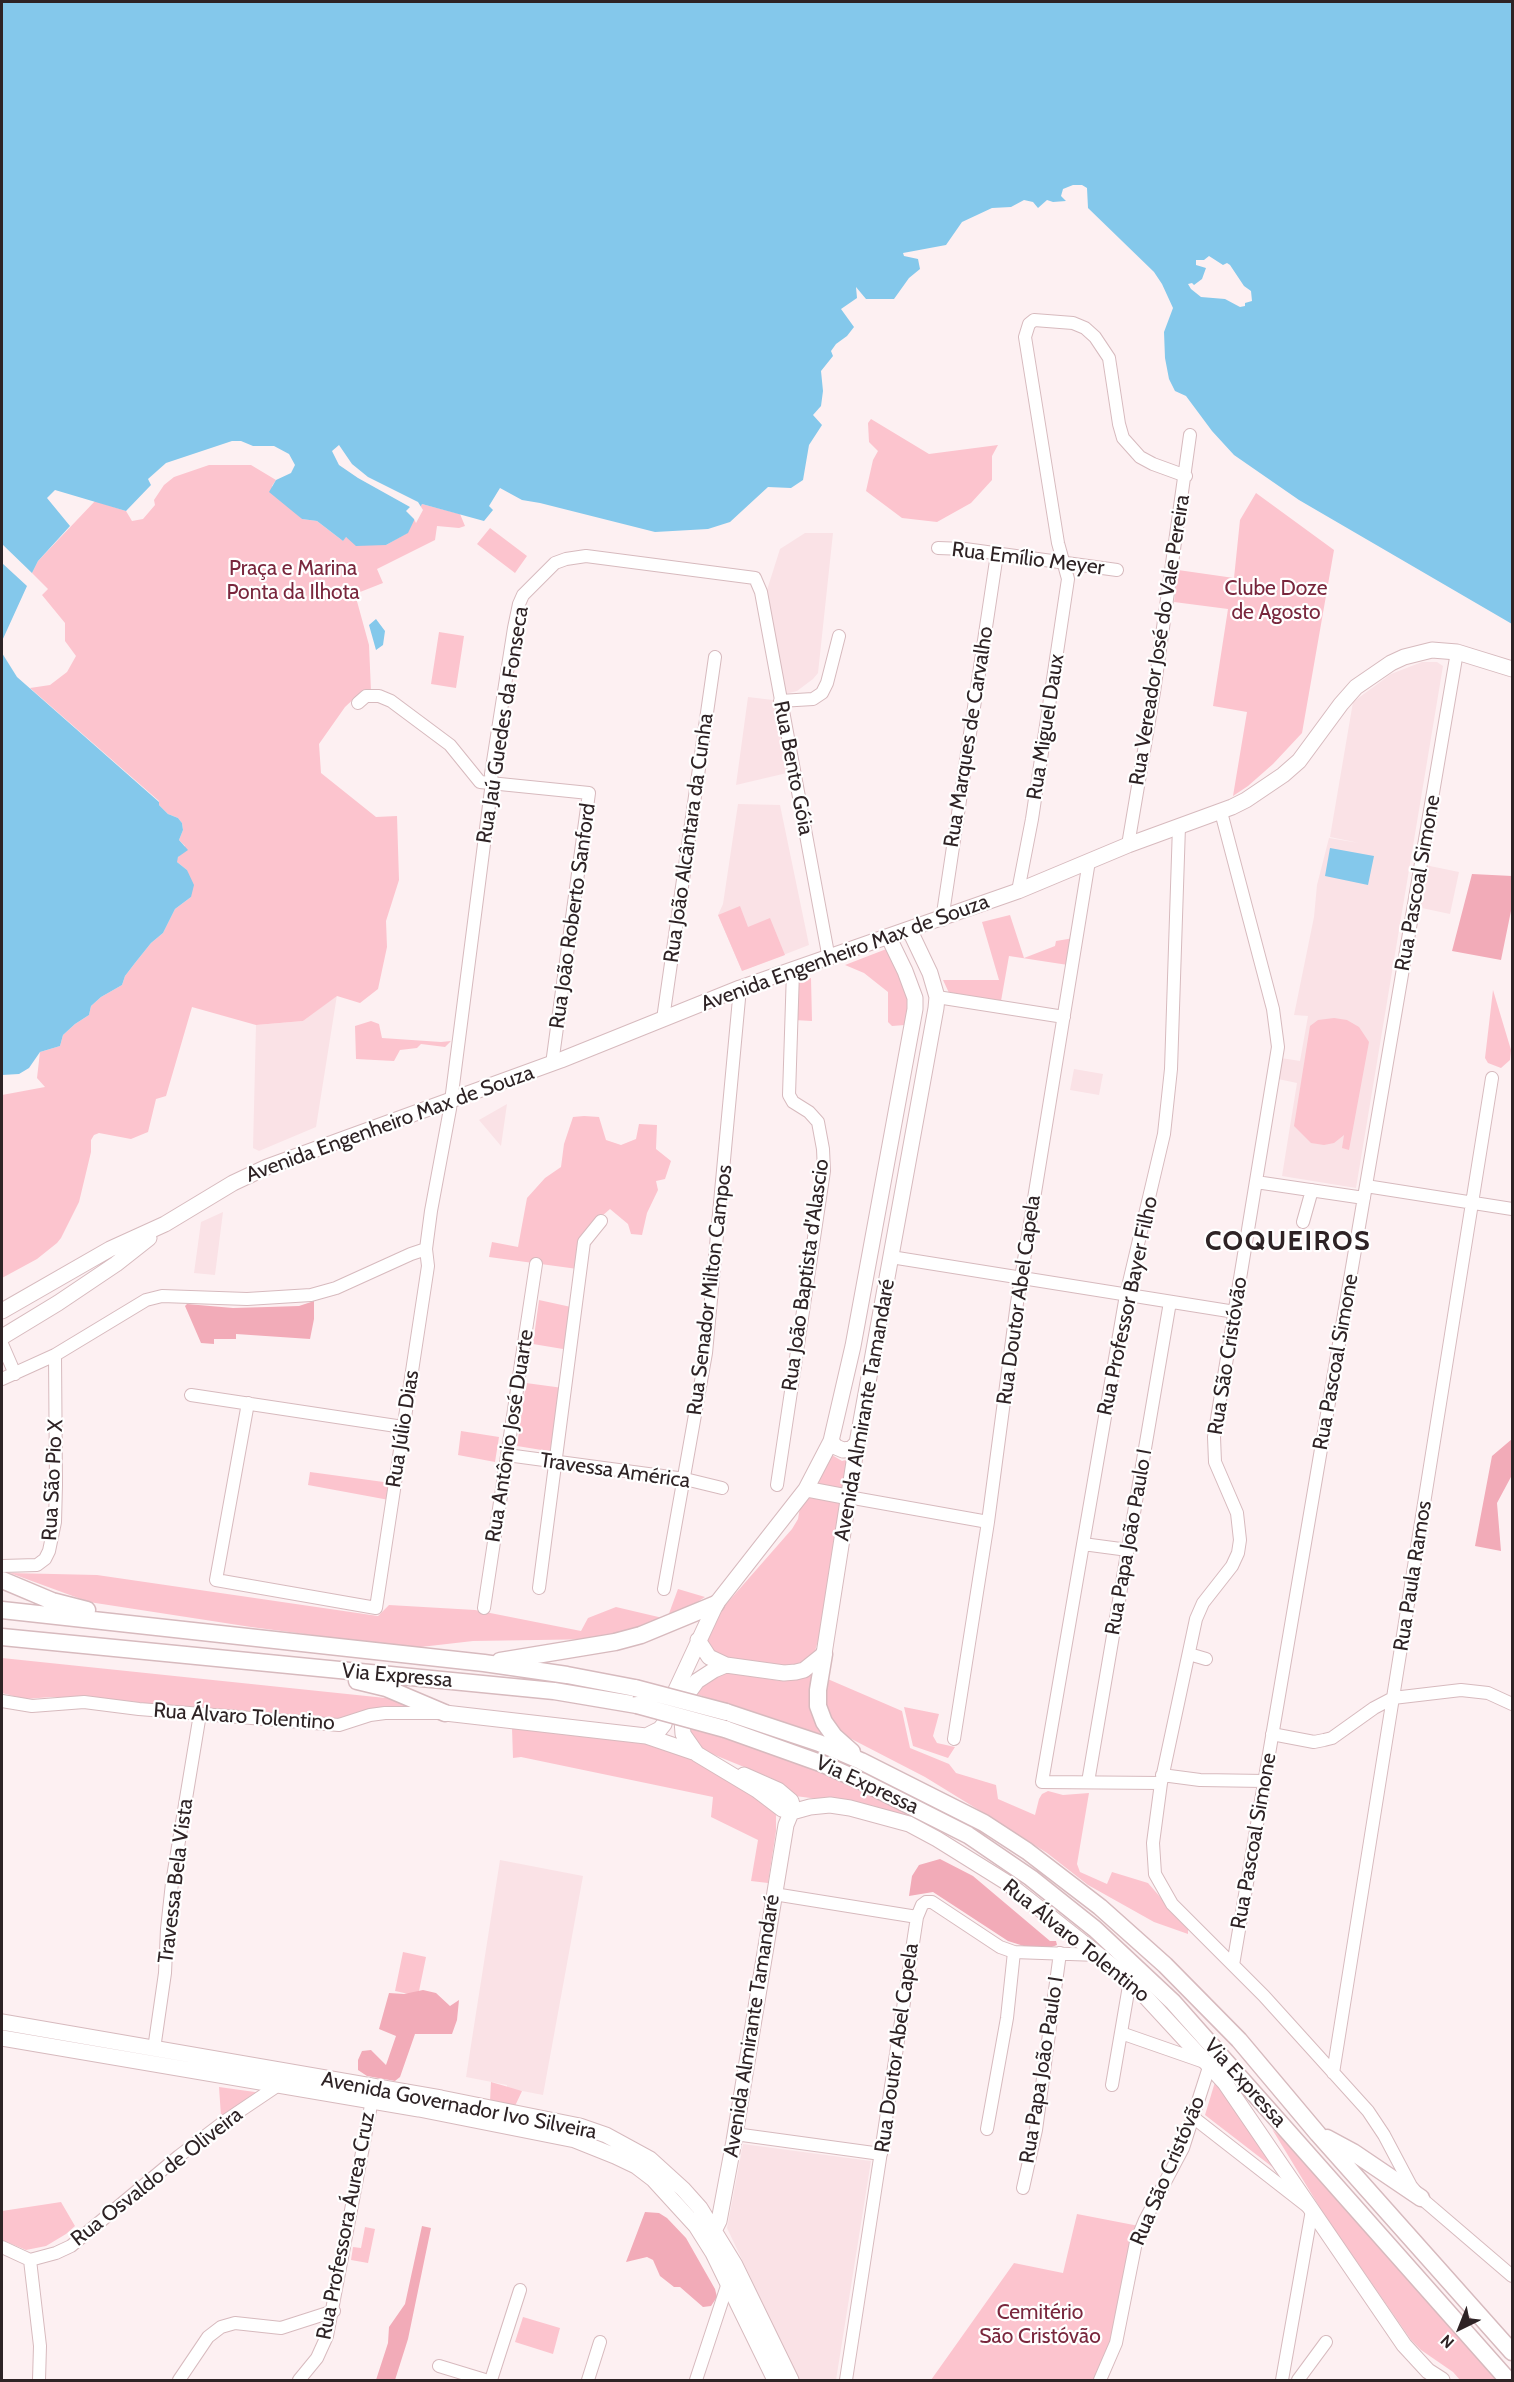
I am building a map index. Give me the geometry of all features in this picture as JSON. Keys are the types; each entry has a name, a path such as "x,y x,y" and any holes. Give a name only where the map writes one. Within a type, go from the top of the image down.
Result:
{"highway":[{"path":"2,1580 52,1601 174,1628"},
{"path":"484,1663 615,1642 641,1635 716,1604"},
{"name":"Via Expressa","path":"2,1610 484,1663 567,1675 636,1697 823,1764 968,1835 1031,1878 1095,1929 1173,2002 1508,2380"},
{"name":"Via Expressa","path":"2,1637 304,1668 636,1697 726,1712 788,1731 861,1761 984,1823 1027,1851 1100,1906 1165,1965 1239,2040 1318,2134 1512,2352"},
{"path":"824,1654 818,1689 818,1706 824,1722 834,1736 861,1761"},
{"path":"304,1668 387,1688 445,1713"},
{"path":"1318,2134 1353,2152 1421,2198"}],"main road":[{"name":"Avenida Engenheiro Max de Souza","path":"2,1311 110,1249 165,1224 233,1183 267,1167 552,1064 740,988 942,920 1128,845 1221,812 1246,800 1291,768 1305,754 1341,704 1368,678 1391,663 1432,650 1457,652 1489,660 1512,669"},
{"name":"Avenida Almirante Tamandaré","path":"824,1654 857,1443 937,997 930,973 910,931"},
{"name":"Avenida Almirante Tamandaré","path":"646,1736 660,1729 664,1724 669,1705 716,1604 806,1489 831,1441 853,1346 914,1012 915,998 889,938"},
{"path":"915,998 937,997"},
{"name":"Avenida Engenheiro Max de Souza","path":"2,1337 116,1264 165,1224"},
{"path":"831,1441 843,1450 851,1449 857,1443"},
{"path":"806,1489 848,1497"},
{"path":"698,1640 709,1657 726,1665 784,1672 804,1670 824,1654"},
{"path":"726,1665 704,1676 689,1692 681,1726 685,1740 697,1754 719,1766 766,1783 778,1790 793,1804 787,1814"},
{"name":"Rua Álvaro Tolentino","path":"445,1713 646,1736 697,1754"},
{"name":"Rua Álvaro Tolentino","path":"787,1814 810,1807 830,1805 876,1814 909,1824 1006,1882 1130,1980 1210,2064 1225,2083 1424,2376 1442,2380"},
{"name":"Avenida Almirante Tamandaré","path":"715,2229 719,2221 735,2134 787,1814"},
{"name":"Avenida Governador Ivo Silveira","path":"2,2022 441,2098 536,2124 615,2156 636,2166 653,2179 696,2226 713,2253 775,2380"},
{"name":"Avenida Governador Ivo Silveira","path":"2,2038 372,2100 536,2124 580,2126 606,2135 650,2159 683,2189 715,2229 735,2265 790,2380"}],"street":[{"name":"Rua Miguel Daux","path":"1018,891 1032,819 1068,579 1058,543 1026,337 1029,324 1034,320 1073,323 1085,328 1095,337 1109,358 1123,438 1140,457 1169,471 1186,476"},
{"name":"Rua Vereador José do Vale Pereira","path":"1128,845 1154,692 1190,435"},
{"name":"Rua Emílio Meyer","path":"938,548 1117,570"},
{"name":"Rua Marques de Carvalho","path":"942,920 997,554"},
{"name":"Rua Jaú Guedes da Fonseca","path":"426,1250 451,1101 492,783 491,774 519,604 530,586 555,563 586,556 755,578"},
{"name":"Rua Bento Góia","path":"755,578 761,592 829,959"},
{"path":"780,701 813,699 822,693 827,683 839,636"},
{"name":"Rua Pascoal Simone","path":"1233,1965 1457,652"},
{"name":"Rua João Alcântara da Cunha","path":"663,1019 715,657"},
{"path":"358,703 366,696 379,696 391,701 433,730 454,749 477,780 492,783"},
{"name":"Rua João Roberto Sanford","path":"492,783 589,793 552,1064"},
{"name":"Rua São Cristóvão","path":"1221,812 1277,1032 1276,1061 1213,1449 1215,1462 1237,1513 1240,1540 1238,1553 1232,1566 1203,1603 1196,1619 1162,1779 1153,1843 1155,1874 1172,1904 1264,1996 1377,2123 1403,2172 1421,2198 1512,2276"},
{"name":"Rua Professor Bayer Filho","path":"1088,1782 1042,1782 1126,1295 1162,1144 1169,1100 1179,826"},
{"name":"Rua Doutor Abel Capela","path":"954,1739 988,1522 1021,1278 1089,861"},
{"name":"Rua João Baptista d'Alascio","path":"777,1485 824,1171 818,1122 809,1112 793,1102 789,1095 793,970"},
{"name":"Rua Senador Milton Campos","path":"664,1589 706,1353 740,988"},
{"path":"937,997 1064,1017"},
{"name":"Rua Paula Ramos","path":"1333,2073 1492,1078"},
{"path":"1256,1182 1312,1190 1365,1192 1473,1202 1512,1209"},
{"path":"1303,1222 1312,1190"},
{"path":"539,1588 584,1242 601,1221"},
{"path":"2,1379 55,1355 146,1300 162,1296 270,1299 311,1295 336,1288 411,1254 426,1250"},
{"name":"Rua Júlio Dias","path":"248,1403 216,1580 376,1608 428,1266 426,1250"},
{"path":"891,1257 1234,1312"},
{"name":"Rua Antônio José Duarte","path":"484,1608 536,1264"},
{"name":"Rua Papa João Paulo I","path":"1088,1782 1170,1302"},
{"path":"2,1344 15,1374"},
{"name":"Rua São Pio X","path":"2,1566 37,1565 45,1559 49,1551 55,1522 55,1355"},
{"path":"191,1395 404,1427"},
{"name":"Travessa América","path":"507,1455 685,1479 722,1488"},
{"path":"848,1497 988,1522"},
{"path":"1083,1544 1128,1550"},
{"path":"1189,1654 1206,1659"},
{"path":"1272,1734 1314,1742 1332,1738 1374,1708 1393,1698 1461,1690 1488,1693 1512,1704"},
{"name":"Rua Álvaro Tolentino","path":"2,1701 32,1706 84,1702 339,1725 370,1715 385,1713 445,1713"},
{"name":"Travessa Bela Vista","path":"154,2049 165,1973 172,1883 200,1714"},
{"path":"1088,1782 1162,1779 1265,1781"},
{"path":"774,1894 917,1917"},
{"name":"Rua Doutor Abel Capela","path":"846,2380 917,1917 922,1905 932,1902 1000,1947 1014,1952 1098,1955"},
{"path":"987,2129 1007,2018 1014,1952"},
{"name":"Rua Papa João Paulo I","path":"1023,2188 1036,2130 1060,1953"},
{"path":"1112,2085 1130,1980"},
{"path":"1121,2033 1210,2064"},
{"name":"Rua São Cristóvão","path":"1100,2380 1116,2343 1136,2242 1183,2148 1210,2064"},
{"name":"Rua Osvaldo de Oliveira","path":"30,2260 71,2246 216,2128 280,2084"},
{"name":"Rua Professora Áurea Cruz","path":"299,2380 324,2346 334,2311 361,2146 372,2100"},
{"path":"1194,2118 1312,2210 1281,2380"},
{"path":"735,2134 881,2154"},
{"path":"2,2247 16,2256 30,2260 40,2346 39,2380"},
{"path":"696,2380 728,2283"},
{"path":"491,2380 520,2290"},
{"path":"179,2380 208,2337 221,2327 235,2323 281,2328 334,2311"},
{"path":"588,2380 600,2342"},
{"path":"1298,2380 1326,2342"},
{"path":"439,2366 485,2380"}],"shaded area":[{"path":"805,533 833,533 818,673 797,691 781,695 767,590 780,549"},
{"path":"1422,662 1437,662 1443,666 1356,1188 1282,1176 1297,1083 1278,1079 1281,1058 1300,1061 1308,1016 1294,1015 1314,917 1317,885 1329,838 1359,843 1330,837 1353,702 1391,674"},
{"path":"748,697 773,700 787,773 736,785"},
{"path":"738,804 780,805 809,945 742,971 718,915 723,904"},
{"path":"1425,865 1459,872 1450,914 1417,907"},
{"path":"1472,874 1512,876 1512,906 1501,960 1452,951"},
{"path":"337,995 316,1127 259,1151 253,1148 256,1025 303,1021"},
{"path":"1074,1069 1103,1074 1099,1095 1070,1090"},
{"path":"507,1104 501,1146 479,1120"},
{"path":"223,1212 215,1275 194,1273 201,1222"},
{"path":"314,1301 314,1319 310,1339 236,1334 236,1339 214,1339 214,1344 201,1343 185,1306 187,1304 233,1308 299,1306"},
{"path":"1512,1439 1512,1475 1497,1503 1501,1551 1475,1546 1492,1456"},
{"path":"940,1859 973,1876 1050,1941 1056,1941 1057,1945 1049,1948 1030,1948 1008,1941 933,1892 909,1896 912,1876 919,1865"},
{"path":"500,1860 583,1876 543,2095 466,2077"},
{"path":"423,1990 436,1993 450,2006 459,2000 457,2020 452,2034 415,2034 400,2077 395,2081 367,2076 358,2070 358,2060 362,2051 371,2050 386,2065 396,2036 379,2029 389,1993 404,1994"},
{"path":"743,2144 871,2161 836,2380 799,2380 727,2228"},
{"path":"645,2212 659,2213 667,2218 686,2238 715,2289 717,2297 711,2306 703,2307 680,2287 674,2287 660,2276 653,2260 647,2257 626,2262"},
{"path":"422,2226 431,2228 408,2339 395,2380 376,2380 388,2343 389,2327 405,2304"}],"green space":[{"path":"871,419 929,454 998,445 992,456 992,480 971,503 937,522 902,518 866,491 873,460 878,451 869,442 868,423"},
{"name":"Praça e Marina Ponta da Ilhota","path":"209,465 251,465 276,480 272,486 302,519 317,521 343,541 345,537 386,545 407,533 422,504 460,514 465,526 459,528 437,526 435,540 377,569 383,583 355,594 369,645 371,691 360,693 345,707 319,744 321,773 376,817 397,816 399,880 386,921 387,947 378,989 360,1003 337,996 303,1021 256,1025 192,1007 166,1096 156,1099 148,1132 131,1139 99,1133 94,1135 91,1140 91,1152 79,1202 61,1238 37,1259 2,1278 2,1095 45,1087 37,1078 40,1052 60,1046 63,1035 89,1015 91,1006 101,997 122,985 125,976 135,963 151,943 163,933 175,909 191,897 187,870 177,862 185,846 179,840 183,830 182,823 178,818 168,814 159,805 159,801 30,688 50,685 67,672 76,656 65,641 65,623 42,595 48,589 32,573 38,561 95,501 126,511 132,521 143,519 155,505 154,500 164,485 174,477"},
{"name":"Clube Doze de Agosto","path":"1256,493 1334,550 1302,733 1273,764 1233,796 1247,712 1213,706 1228,609 1174,602 1178,570 1234,578 1240,520"},
{"path":"490,528 527,556 515,573 477,544"},
{"path":"439,632 464,636 456,688 431,684"},
{"path":"740,906 748,927 770,918 785,955 742,971 718,915"},
{"path":"1010,915 1024,958 1055,946 1056,941 1074,938 1068,965 1009,956 1001,1001 950,995 943,980 999,980 982,922"},
{"path":"889,948 910,997 905,1025 892,1026 888,1022 888,992 864,973 845,965"},
{"path":"811,978 812,1021 794,1020 798,982"},
{"path":"1493,990 1511,1050 1510,1060 1501,1068 1488,1063 1485,1058"},
{"path":"1334,1018 1347,1020 1359,1027 1369,1042 1349,1150 1342,1148 1344,1135 1334,1143 1324,1145 1311,1143 1294,1126 1310,1026 1318,1020"},
{"path":"371,1021 379,1024 382,1038 451,1041 445,1047 421,1044 417,1048 400,1050 394,1061 356,1059 355,1026"},
{"path":"573,1117 599,1117 606,1140 621,1145 636,1139 639,1124 657,1125 656,1149 671,1161 665,1179 656,1181 658,1190 647,1213 642,1235 631,1234 628,1224 610,1209 594,1223 588,1235 585,1270 489,1257 492,1242 518,1247 527,1198 545,1178 561,1167 564,1144"},
{"path":"539,1300 571,1307 569,1350 533,1344"},
{"path":"526,1383 563,1388 554,1452 517,1446"},
{"path":"461,1431 499,1437 495,1462 458,1455"},
{"path":"832,1455 842,1461 849,1459 847,1484 842,1489 815,1484"},
{"path":"310,1472 391,1483 389,1500 308,1485"},
{"path":"812,1496 840,1502 819,1638 814,1654 795,1667 736,1662 708,1650 705,1635 721,1610 792,1529 798,1519 800,1507 806,1498"},
{"path":"10,1573 97,1575 378,1616 389,1605 475,1610 581,1631 588,1618 616,1607 667,1619 678,1589 705,1597 668,1621 601,1639 473,1641 412,1648 251,1627 89,1602"},
{"path":"2,1658 395,1699 408,1706 380,1709 347,1719 127,1701 52,1697 25,1699 2,1693"},
{"path":"723,1672 781,1681 802,1678 812,1673 813,1718 827,1736 696,1694 699,1686"},
{"path":"823,1677 902,1711 910,1748 949,1764 956,1773 996,1785 998,1799 1035,1815 1039,1799 1048,1791 1063,1795 1089,1793 1077,1864 1080,1872 1107,1884 1112,1872 1148,1883 1188,1929 1188,1934 1154,1922 1088,1885 1047,1853 925,1777 836,1731 825,1715"},
{"path":"904,1707 939,1714 933,1736 937,1743 955,1747 948,1758 913,1746"},
{"path":"686,1725 776,1754 837,1779 920,1820 874,1806 795,1796 771,1778 700,1749"},
{"path":"512,1728 652,1742 690,1757 765,1802 776,1815 776,1831 768,1883 751,1881 758,1840 711,1817 713,1797 521,1757 513,1758"},
{"path":"403,1952 426,1957 418,1996 395,1991"},
{"path":"491,2082 522,2091 515,2106 490,2101"},
{"path":"1215,2082 1275,2169 1205,2115"},
{"path":"219,2087 262,2093 221,2116"},
{"path":"1272,2129 1301,2156 1500,2380 1460,2380 1411,2340 1325,2216"},
{"path":"61,2202 75,2226 66,2234 46,2246 26,2250 2,2240 2,2211"},
{"name":"Cemitério São Cristóvão","path":"1077,2214 1139,2226 1117,2332 1095,2380 931,2380 1014,2263 1063,2273"},
{"path":"365,2227 375,2229 368,2263 351,2260 353,2247 361,2248"},
{"path":"523,2317 560,2328 553,2354 515,2342"}],"water":[{"path":"2,2 1512,2 1512,624 1299,500 1234,455 1212,431 1186,396 1175,391 1169,379 1164,332 1173,308 1162,284 1154,272 1088,208 1087,188 1082,185 1073,185 1063,189 1061,196 1066,201 1047,200 1038,208 1033,202 1024,200 1011,207 992,208 962,222 946,245 903,253 904,256 918,259 920,269 909,278 894,299 866,299 856,287 857,298 841,309 854,327 836,344 831,351 833,356 821,371 823,391 821,406 813,415 822,425 809,445 803,480 791,488 768,487 730,522 708,529 655,532 522,500 500,488 489,506 493,510 484,521 422,504 408,533 386,545 356,546 346,537 343,541 317,521 302,519 269,492 276,480 291,473 295,465 289,454 274,446 253,446 241,441 232,441 166,463 148,479 151,485 126,511 55,490 47,498 70,526 38,561 32,573 2,544","holes":["1209,256 1223,265 1227,263 1230,265 1244,286 1251,291 1252,301 1245,303 1245,306 1240,307 1225,299 1201,297 1188,284 1194,285 1202,279 1206,268 1196,265 1196,260 1204,260"]},
{"path":"2,563 27,586 2,641"},
{"path":"376,619 385,631 383,645 376,650 369,625"},
{"path":"2,653 17,677 159,802 168,814 178,818 183,830 179,840 188,850 178,857 177,862 187,870 194,885 191,897 175,909 163,933 151,943 135,963 125,976 122,985 101,997 91,1006 89,1015 63,1035 60,1046 40,1052 29,1068 19,1074 2,1075"},
{"path":"1330,848 1374,856 1368,885 1325,876"}],"pier":[{"path":"339,445 352,464 368,477 418,502 423,510 416,523 406,511 410,507 339,465 332,451"}],"district":[{"name":"COQUEIROS","path":"1288,1242"}]}
